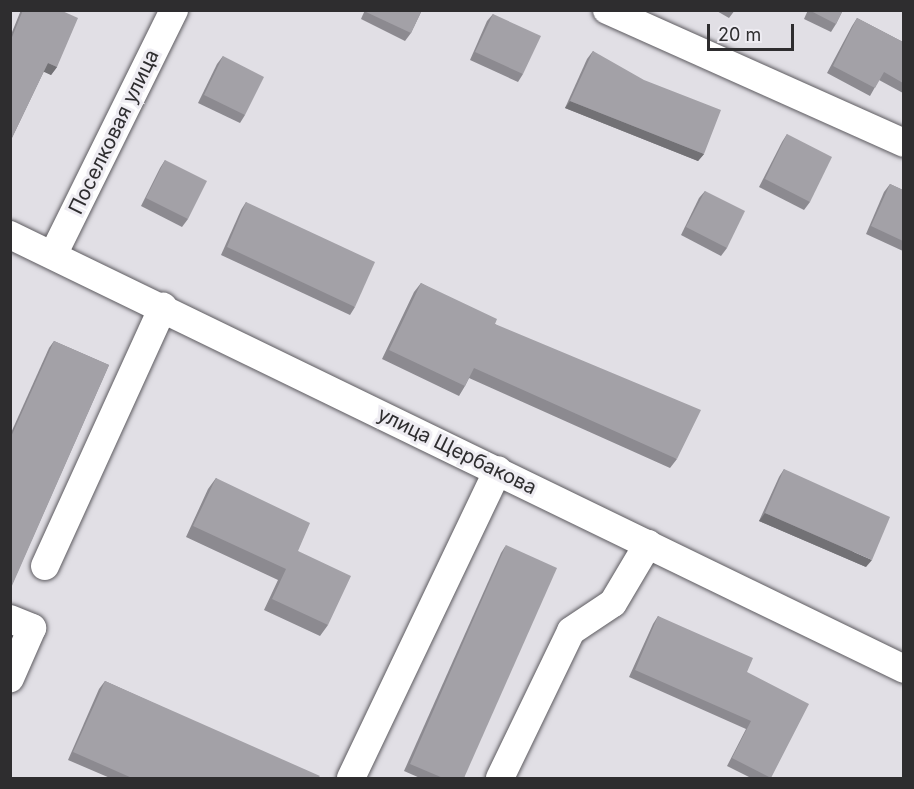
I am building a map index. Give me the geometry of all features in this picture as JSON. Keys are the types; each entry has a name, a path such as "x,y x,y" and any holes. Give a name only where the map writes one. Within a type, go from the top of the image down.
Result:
{"street":[{"name":"Поселковая улица","path":"54,254 174,10"},
{"path":"607,10 903,143"},
{"name":"улица Щербакова","path":"12,238 54,254 903,669"},
{"path":"45,566 163,307"},
{"path":"351,778 498,470"},
{"path":"500,778 571,631 613,603 648,544"},
{"path":"10,619 32,628 10,678"}],"building":[{"path":"23,10 60,10 78,18 57,67 48,63 10,142 10,42"},
{"path":"367,10 422,10 411,33 366,12"},
{"path":"809,10 843,10 836,24"},
{"path":"493,14 541,36 523,74 475,52"},
{"path":"857,18 903,42 903,83 884,72 875,88 833,66"},
{"path":"593,51 644,80 721,110 704,154 570,101"},
{"path":"223,56 264,77 245,115 204,95"},
{"path":"787,134 832,157 810,202 765,179"},
{"path":"165,160 207,181 188,219 146,198"},
{"path":"890,184 903,190 903,241 871,226"},
{"path":"705,191 745,211 727,248 686,227"},
{"path":"246,202 375,262 355,307 227,247"},
{"path":"421,283 497,319 495,324 701,410 677,459 474,368 465,386 389,350"},
{"path":"54,341 109,365 10,588 10,439"},
{"path":"784,469 890,517 872,560 765,513"},
{"path":"216,478 310,523 298,551 351,576 328,625 272,599 286,569 193,526"},
{"path":"506,545 557,568 464,778 443,778 410,764"},
{"path":"658,616 753,658 747,672 809,704 771,778 732,758 751,721 635,670"},
{"path":"105,681 320,776 318,778 132,778 73,752"}]}
